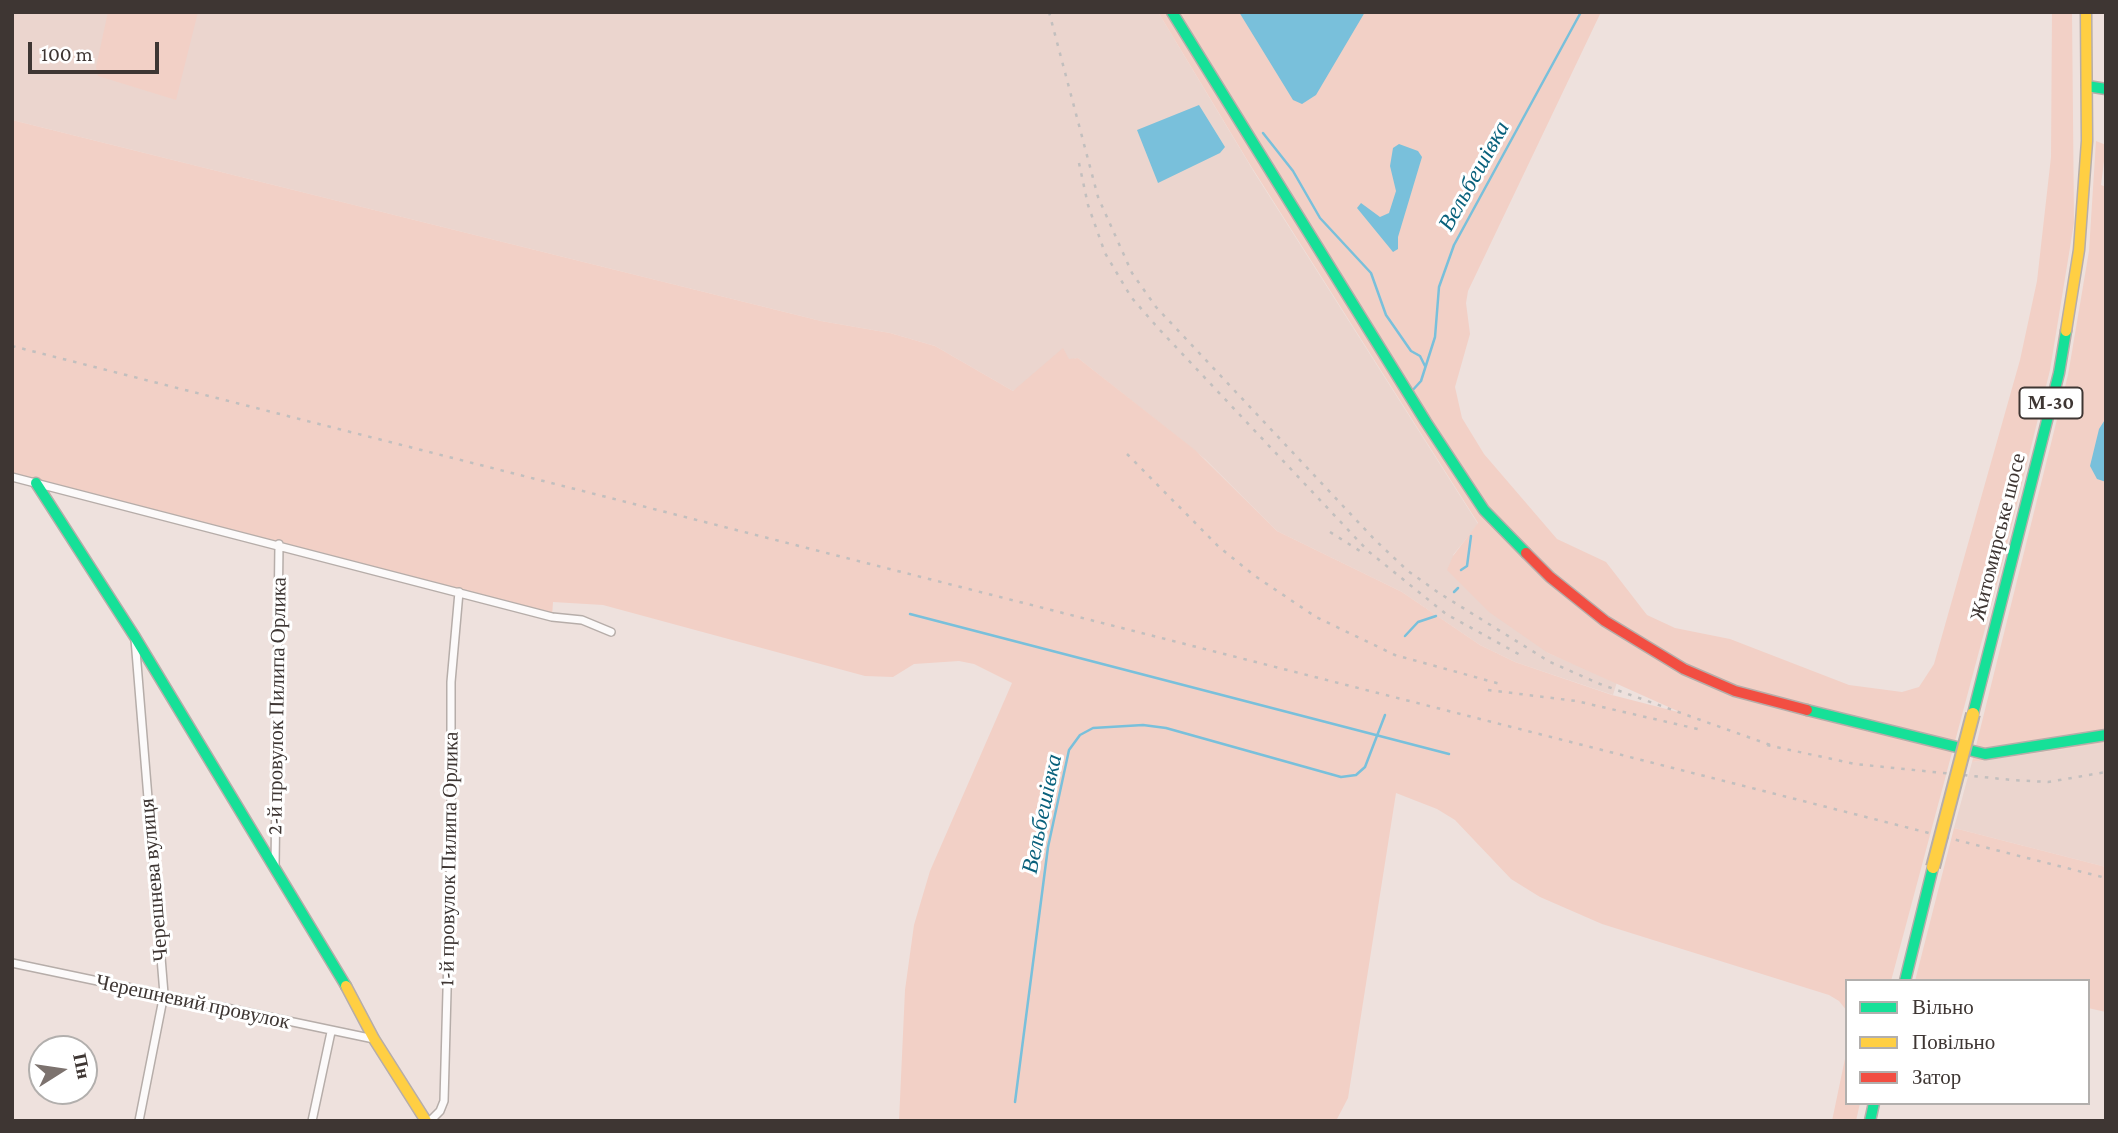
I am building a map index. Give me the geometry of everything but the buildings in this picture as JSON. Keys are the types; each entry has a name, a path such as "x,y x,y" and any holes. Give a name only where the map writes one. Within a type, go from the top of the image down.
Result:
{"main road":[{"path":"1172,12 1426,422 1484,510 1531,560 1596,614 1651,651 1735,691 1954,748 1984,754 2106,735"},
{"name":"Житомирське шосе","path":"1905,979 2059,373 2079,250 2087,141 2086,12"},
{"path":"2087,86 2106,89"},
{"path":"36,483 135,637 365,1018 374,1039 428,1121"}],"street":[{"path":"12,477 279,544 552,617 582,621 611,632"},
{"name":"2-й провулок Пилипа Орлика","path":"275,868 279,544"},
{"name":"1-й провулок Пилипа Орлика","path":"428,1121 440,1111 444,1101 451,682 459,592"},
{"name":"Черешнева вулиця","path":"135,637 164,995 139,1121"},
{"name":"Черешневий провулок","path":"12,963 374,1039"},
{"path":"312,1121 331,1032"}],"shaded area":[{"path":"12,12 1158,12 1254,172 1478,524 1453,555 1548,653 1617,682 1613,695 1515,662 1480,645 1402,592 1277,531 1205,459 1078,358 1069,360 1013,391 935,346 890,333 821,321 12,120"},
{"path":"108,12 198,12 176,100 98,76 96,67"},
{"path":"1158,12 1601,12 1468,291 1466,303 1470,334 1455,387 1462,418 1484,454 1557,539 1606,562 1647,615 1675,628 1730,639 1849,685 1902,692 1919,687 1934,664 2020,360 2037,281 2051,157 2052,12 2072,12 2074,223 2050,370 2001,569 1892,979 1845,979 1845,1008 1829,995 1602,924 1540,897 1511,879 1455,820 1437,809 1396,793 1348,1098 1336,1121 899,1121 905,990 914,925 930,871 1012,683 974,664 959,661 914,664 893,677 865,676 603,605 553,602 552,617 12,477 12,120 821,321 890,333 935,346 1013,391 1063,348 1069,359 1078,358 1195,450 1277,531 1402,592 1480,645 1515,662 1612,695 1682,713 1548,653 1489,612 1447,570 1453,556 1478,523 1249,163"},
{"path":"2096,141 2106,145 2101,185 2106,187 2106,743 1972,762 2068,375 2089,251"},
{"path":"2106,743 2106,867 1954,828 1972,762"},
{"path":"1954,828 2106,867 2106,1012 2090,1008 2090,979 1916,979"},
{"path":"1845,1059 1845,1105 1860,1105 1856,1121 1832,1121"}],"water":[{"path":"1239,12 1365,12 1316,95 1302,104 1293,100"},
{"path":"1199,105 1225,147 1220,153 1158,183 1137,130"},
{"path":"1399,144 1418,151 1422,157 1398,237 1398,249 1393,252 1357,208 1361,203 1380,217 1389,213 1396,191 1390,166 1393,148"},
{"path":"2106,418 2106,482 2097,479 2090,466 2099,429"}],"waterway":[{"name":"Вельбешівка","path":"1411,392 1421,381 1435,337 1439,287 1454,245 1581,12"},
{"name":"Вельбешівка","path":"1263,133 1293,171 1320,218 1371,273 1386,315 1411,351 1420,356 1425,366"},
{"name":"Вельбешівка","path":"1461,570 1467,566 1471,536"},
{"name":"Вельбешівка","path":"1454,592 1458,588"},
{"path":"910,614 1449,754"},
{"name":"Вельбешівка","path":"1405,636 1418,622 1436,616"},
{"name":"Вельбешівка","path":"1015,1102 1048,847 1069,750 1080,735 1093,728 1143,725 1166,728 1341,777 1356,775 1365,767 1385,715"}],"railway":[{"path":"1049,12 1098,197 1132,273 1156,307 1375,540 1408,571 1439,593 1550,662 1600,684 1776,747"},
{"path":"1079,163 1088,205 1105,253 1131,297 1158,328 1368,551 1446,614 1524,657"},
{"path":"12,346 2106,878"},
{"path":"1127,454 1219,547 1255,576 1316,617 1395,655 1504,685"},
{"path":"1330,532 1360,551"},
{"path":"1488,690 1576,701 1702,730"},
{"path":"1767,745 1855,764 2012,780 2048,782 2106,772"}],"traffic: fast":[{"path":"1172,12 1426,422 1484,510 1526,553"},
{"path":"2087,86 2106,89"},
{"path":"1973,714 2059,373 2066,331"},
{"path":"36,483 135,637 346,986"},
{"path":"1807,710 1985,754 2106,735"},
{"path":"1905,979 1933,867"},
{"path":"1870,1121 1874,1105"}],"traffic: slow":[{"path":"2066,331 2079,250 2087,141 2086,12"},
{"path":"1933,867 1973,714"},
{"path":"346,986 374,1039 426,1121"}],"traffic: jam":[{"path":"1526,553 1550,577 1605,621 1684,669 1735,691 1807,710"}]}
